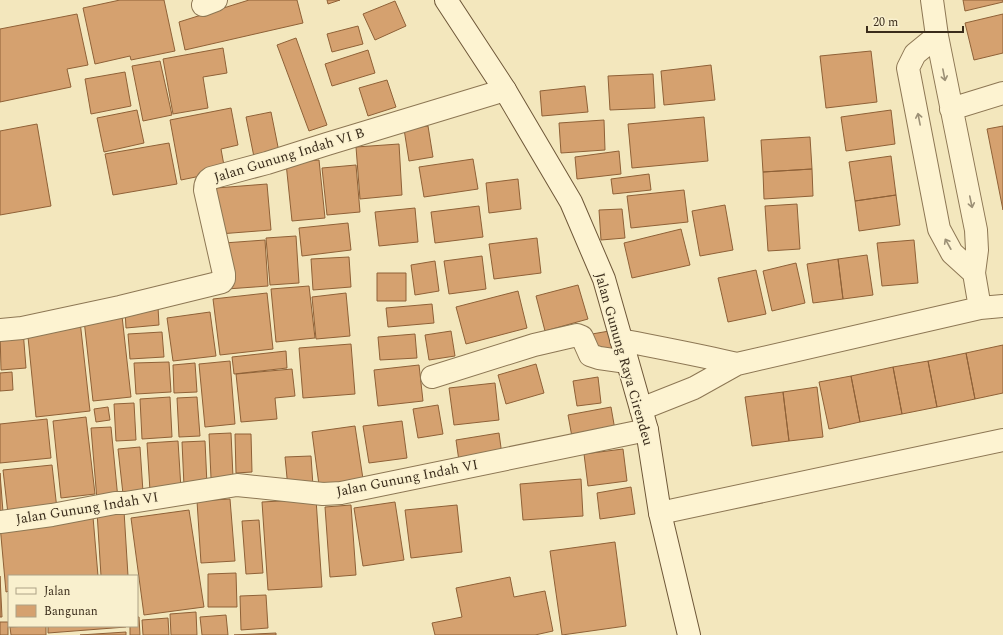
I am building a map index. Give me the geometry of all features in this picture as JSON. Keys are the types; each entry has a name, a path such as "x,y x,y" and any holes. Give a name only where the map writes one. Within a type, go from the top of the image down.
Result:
{"street":[{"name":"Jalan Gunung Raya Cirendeu","path":"446,0 505,90 571,202 604,279 647,430 660,513 689,635"},
{"path":"932,0 937,36 976,230 977,250 974,273 980,308"},
{"path":"937,36 916,54 908,68 940,229 952,253 974,273"},
{"name":"Jalan Gunung Indah VI B","path":"0,330 22,328 120,307 222,282 224,279 224,274 205,190 207,181 211,178 267,163 505,90"},
{"path":"951,109 1003,93"},
{"path":"641,409 694,388 737,364 980,308 1003,306"},
{"path":"432,377 534,345 577,335 582,337 590,354 599,358 627,362"},
{"path":"621,340 683,353 701,355 737,364"},
{"name":"Jalan Gunung Indah VI","path":"0,522 237,485 323,494 341,492 647,430"},
{"path":"660,513 1003,440"}],"building":[{"path":"120,0 164,0 175,51 131,60 130,56 95,64 83,8"},
{"path":"249,0 297,0 303,23 185,50 179,22"},
{"path":"327,0 340,0 328,4"},
{"path":"963,0 1003,0 1003,2 965,11"},
{"path":"395,1 406,26 375,40 363,14"},
{"path":"77,14 88,65 67,69 71,87 0,102 0,29"},
{"path":"1003,14 1003,53 974,60 965,23"},
{"path":"358,26 363,44 332,52 327,34"},
{"path":"296,38 327,125 309,131 277,45"},
{"path":"223,48 227,73 203,77 208,108 173,114 163,59"},
{"path":"368,50 375,73 332,86 325,64"},
{"path":"871,51 877,102 826,108 820,56"},
{"path":"160,61 172,115 143,121 132,66"},
{"path":"711,65 715,100 664,105 661,71"},
{"path":"125,72 131,106 91,114 85,79"},
{"path":"653,74 655,108 610,110 608,76"},
{"path":"387,80 396,107 368,116 359,88"},
{"path":"585,86 588,112 542,116 540,91"},
{"path":"231,108 238,145 221,149 225,171 181,180 170,120"},
{"path":"137,110 144,143 104,152 97,118"},
{"path":"891,110 895,144 846,151 841,117"},
{"path":"271,112 280,157 255,162 246,117"},
{"path":"704,117 708,161 632,168 628,124"},
{"path":"604,120 605,150 561,153 559,123"},
{"path":"37,124 51,206 0,215 0,131"},
{"path":"428,126 433,157 409,161 404,129"},
{"path":"1003,126 1003,210 987,129"},
{"path":"810,137 812,169 763,172 761,140"},
{"path":"169,143 177,184 113,195 105,154"},
{"path":"399,144 402,195 360,199 356,147"},
{"path":"619,151 621,174 577,179 575,157"},
{"path":"891,156 896,195 855,201 849,162"},
{"path":"473,159 478,189 424,197 419,167"},
{"path":"319,160 325,218 292,221 286,163"},
{"path":"356,165 360,212 327,215 322,168"},
{"path":"812,169 813,196 764,199 763,172"},
{"path":"649,174 651,190 613,194 611,179"},
{"path":"518,179 521,209 489,213 486,183"},
{"path":"267,184 271,230 219,234 216,188"},
{"path":"684,190 688,222 631,228 627,196"},
{"path":"896,195 900,225 859,231 855,201"},
{"path":"797,204 800,249 768,251 765,206"},
{"path":"725,205 733,250 700,256 692,211"},
{"path":"479,206 483,237 435,243 431,212"},
{"path":"415,208 418,242 379,246 375,212"},
{"path":"622,209 625,238 601,240 599,210"},
{"path":"348,223 351,250 302,256 299,228"},
{"path":"681,229 690,265 632,278 624,243"},
{"path":"296,236 299,283 270,285 266,238"},
{"path":"537,238 541,273 494,279 489,244"},
{"path":"265,240 268,286 227,289 224,243"},
{"path":"914,240 918,283 882,286 877,243"},
{"path":"867,255 873,295 843,299 838,259"},
{"path":"482,256 486,289 449,294 444,261"},
{"path":"349,257 351,287 313,290 311,259"},
{"path":"838,259 843,299 813,303 807,264"},
{"path":"435,261 439,291 415,295 411,265"},
{"path":"796,263 805,303 772,311 763,271"},
{"path":"756,270 766,314 728,322 718,278"},
{"path":"377,273 406,273 406,301 377,301"},
{"path":"578,285 588,319 545,331 536,296"},
{"path":"309,286 315,338 276,342 271,289"},
{"path":"518,291 527,328 466,344 456,307"},
{"path":"267,293 273,349 220,355 213,299"},
{"path":"346,293 350,336 316,339 312,297"},
{"path":"432,304 434,323 388,327 386,308"},
{"path":"158,307 159,325 126,328 125,310"},
{"path":"210,312 216,356 173,361 167,318"},
{"path":"122,316 131,397 93,401 84,320"},
{"path":"80,321 90,411 36,417 27,327"},
{"path":"23,330 26,368 1,370 0,332"},
{"path":"615,330 620,349 596,351 592,334"},
{"path":"451,331 455,356 429,360 425,335"},
{"path":"162,332 164,357 130,359 128,334"},
{"path":"415,334 417,358 380,360 378,337"},
{"path":"351,344 355,394 303,398 299,348"},
{"path":"1003,345 1003,393 975,399 966,353"},
{"path":"286,351 287,368 234,374 232,357"},
{"path":"966,353 975,399 937,407 928,361"},
{"path":"230,361 235,424 205,427 199,364"},
{"path":"928,361 937,407 902,414 893,367"},
{"path":"169,362 171,392 136,394 134,363"},
{"path":"195,363 197,392 174,393 173,365"},
{"path":"536,364 544,393 506,404 498,375"},
{"path":"419,365 423,401 378,406 374,370"},
{"path":"893,367 902,414 860,422 851,376"},
{"path":"292,369 295,396 275,398 277,419 241,422 236,374"},
{"path":"12,372 13,390 0,391 0,373"},
{"path":"851,376 860,422 829,429 819,382"},
{"path":"598,377 601,403 577,406 573,381"},
{"path":"495,383 499,420 454,425 449,388"},
{"path":"817,387 823,437 789,441 783,392"},
{"path":"783,392 789,441 752,446 745,397"},
{"path":"170,397 172,437 142,439 140,399"},
{"path":"197,397 200,436 179,437 177,398"},
{"path":"134,403 136,440 116,441 114,404"},
{"path":"438,405 443,434 418,438 413,409"},
{"path":"108,407 110,420 96,422 94,409"},
{"path":"611,407 615,430 572,437 568,415"},
{"path":"86,417 95,494 61,498 53,421"},
{"path":"47,419 51,458 0,463 0,424"},
{"path":"402,421 407,458 369,463 363,426"},
{"path":"355,426 363,479 319,485 312,432"},
{"path":"111,427 118,499 97,500 91,428"},
{"path":"231,433 233,477 211,478 209,434"},
{"path":"499,433 502,455 459,461 456,440"},
{"path":"235,434 251,434 252,472 236,473"},
{"path":"178,441 181,489 150,491 147,443"},
{"path":"205,441 207,485 184,486 182,442"},
{"path":"140,447 143,492 123,494 118,449"},
{"path":"623,449 627,481 588,486 584,454"},
{"path":"311,456 313,486 288,488 285,457"},
{"path":"52,465 57,509 8,514 3,470"},
{"path":"0,473 3,512 0,512"},
{"path":"581,479 583,516 523,520 520,484"},
{"path":"631,487 635,514 600,519 597,493"},
{"path":"230,499 235,561 201,563 197,501"},
{"path":"316,499 322,587 268,590 262,502"},
{"path":"395,502 404,560 363,566 354,508"},
{"path":"351,505 356,575 330,577 325,507"},
{"path":"457,505 462,552 411,558 405,510"},
{"path":"189,510 204,607 144,615 131,518"},
{"path":"124,511 128,575 101,575 97,512"},
{"path":"93,517 98,575 8,575 8,591 6,592 0,525"},
{"path":"259,520 263,573 246,574 242,521"},
{"path":"615,542 626,626 562,635 550,551"},
{"path":"236,573 237,607 208,607 208,574"},
{"path":"0,576 2,617 0,617"},
{"path":"510,577 514,597 545,591 553,631 535,635 435,635 432,623 462,617 456,588"},
{"path":"266,595 268,628 241,630 240,596"},
{"path":"196,612 197,635 171,635 170,614"},
{"path":"226,615 228,635 202,635 200,617"},
{"path":"139,617 140,635 130,635 130,627 138,627"},
{"path":"168,618 169,635 143,635 142,620"},
{"path":"0,622 8,622 8,635 0,635"},
{"path":"10,627 46,627 46,635 11,635"},
{"path":"48,627 126,627 48,633"},
{"path":"126,632 126,635 80,635"},
{"path":"276,633 276,635 234,635"}]}
